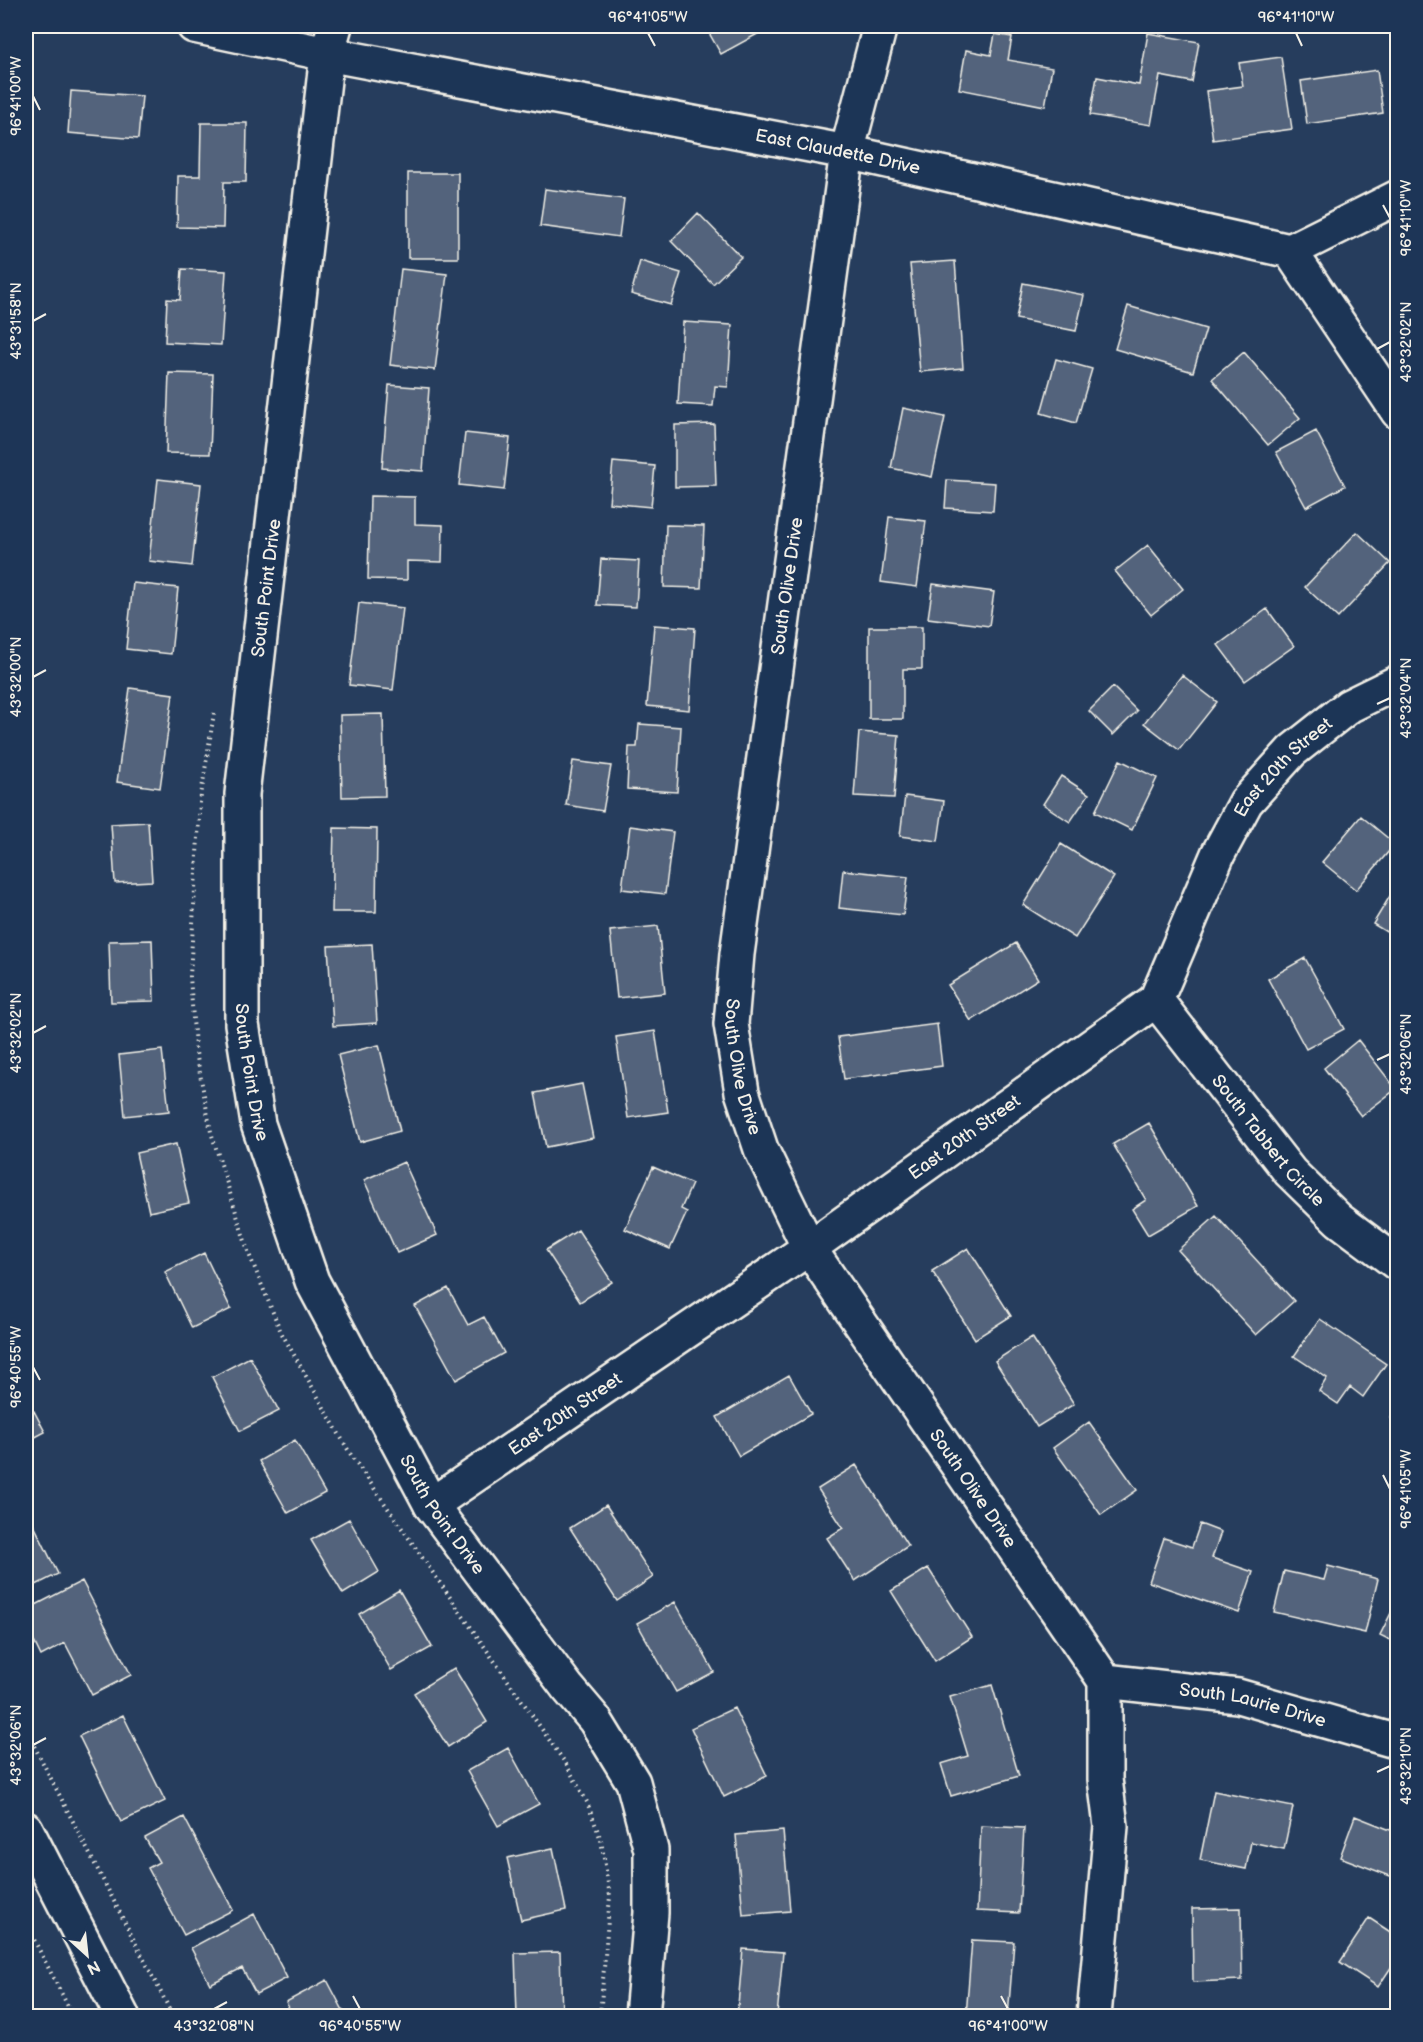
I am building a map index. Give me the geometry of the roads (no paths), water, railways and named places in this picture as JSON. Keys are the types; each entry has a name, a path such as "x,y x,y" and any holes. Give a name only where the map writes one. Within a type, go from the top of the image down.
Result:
{"street":[{"name":"East Claudette Drive","path":"194,26 331,40 1290,251"},
{"name":"South Olive Drive","path":"880,26 847,152 737,954 731,1024 742,1092 761,1149 809,1248 1105,1681"},
{"name":"South Point Drive","path":"331,40 242,794 242,1024 258,1124 312,1281 431,1505 567,1688 595,1720 633,1782 651,1850 651,1913 642,2016"},
{"path":"1398,197 1290,251 1398,412"},
{"name":"East 20th Street","path":"431,1505 809,1248 1156,1000 1218,854 1246,802 1300,745 1349,706 1398,682"},
{"name":"South Tabbert Circle","path":"1156,1000 1290,1172 1339,1220 1398,1264"},
{"path":"1094,2016 1112,1826 1105,1779 1105,1681"},
{"name":"South Laurie Drive","path":"1105,1681 1238,1696 1398,1742"},
{"path":"26,1829 122,2016"}]}
